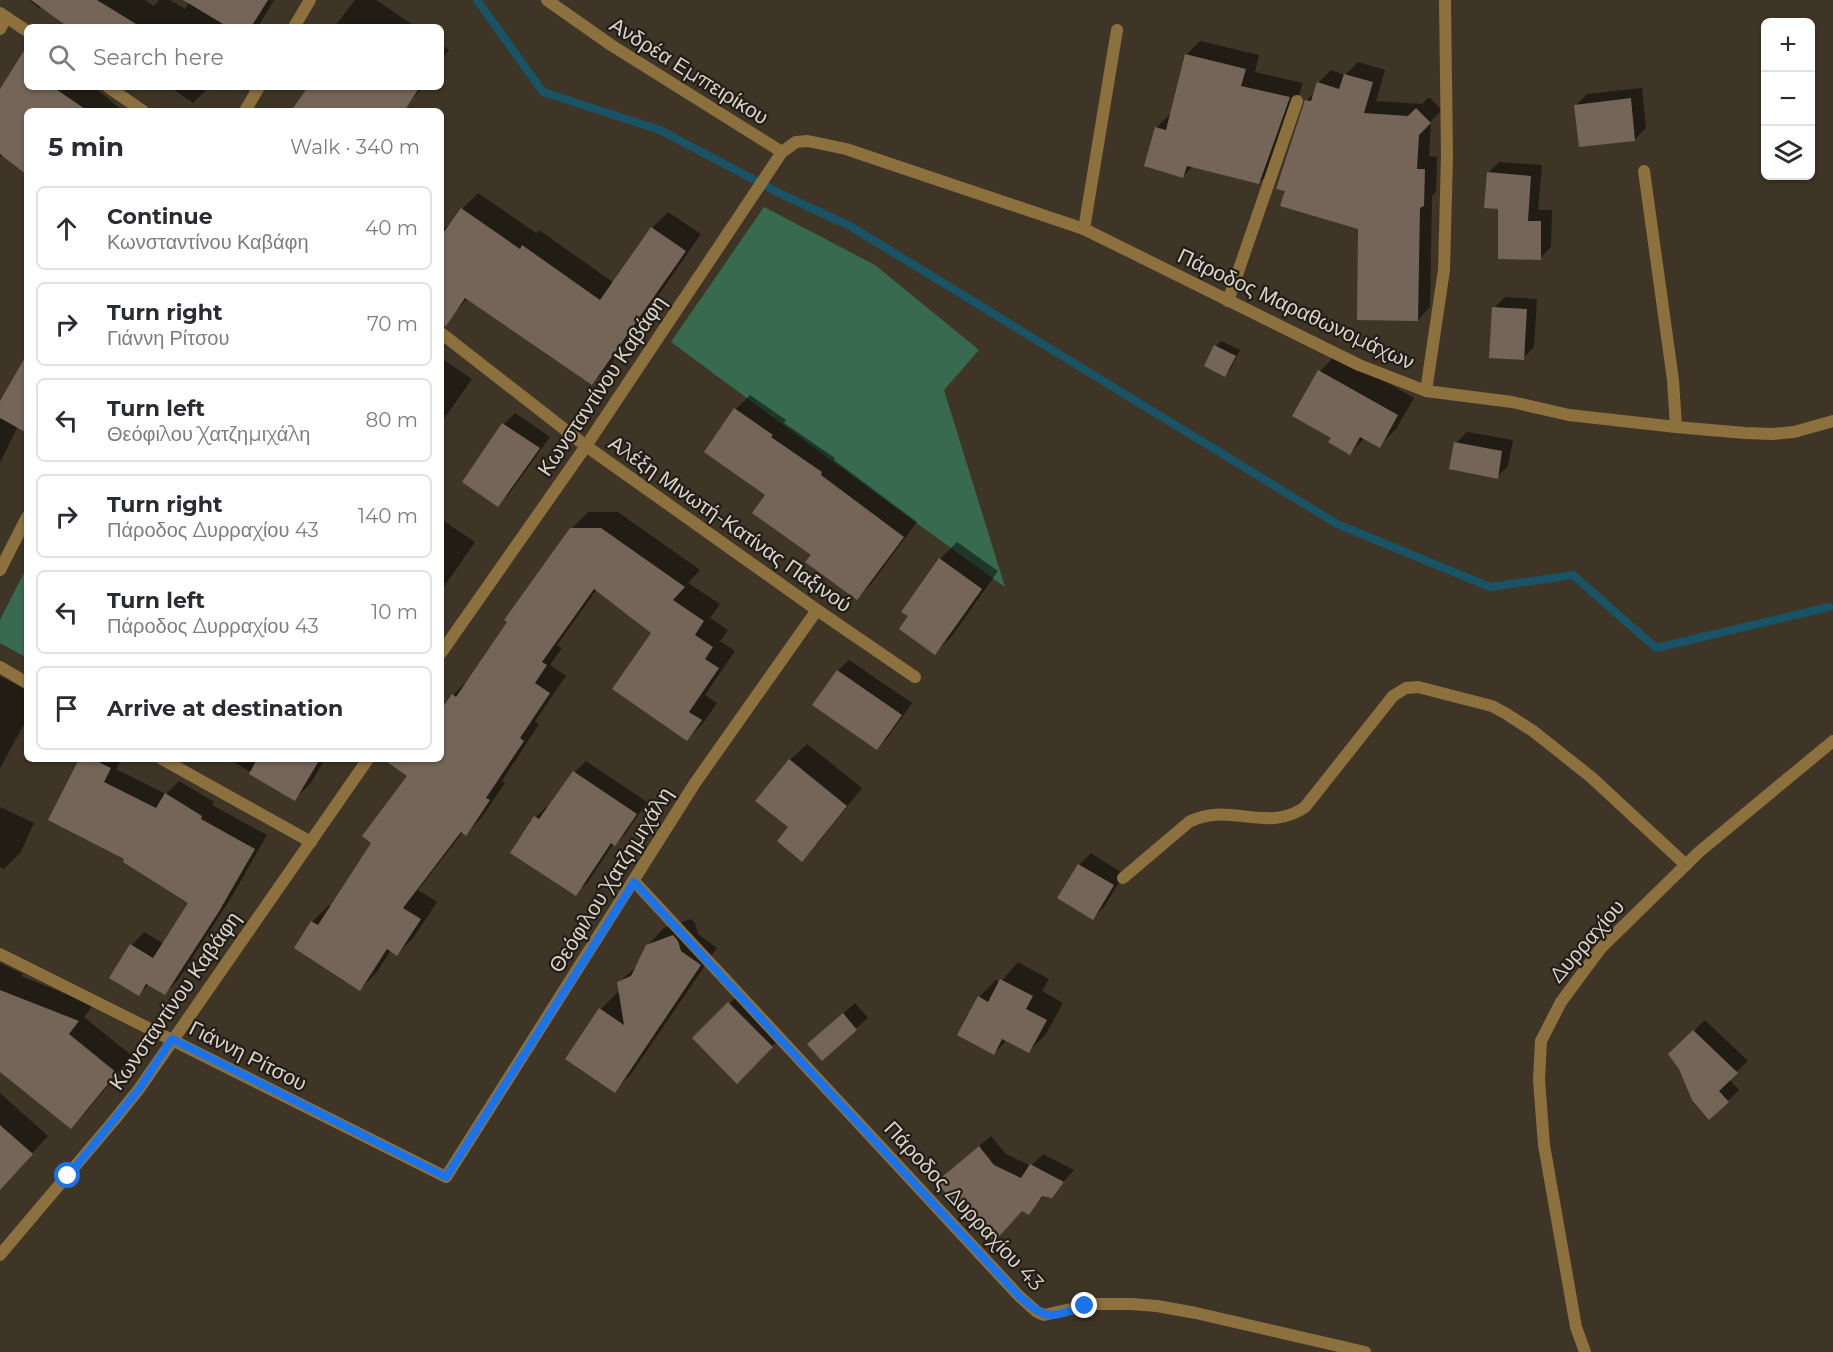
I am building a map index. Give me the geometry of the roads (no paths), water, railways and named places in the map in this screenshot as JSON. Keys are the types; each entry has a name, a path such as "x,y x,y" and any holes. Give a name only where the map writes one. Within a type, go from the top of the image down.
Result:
{"street":[{"path":"296,24 310,0"},
{"name":"Ανδρέα Εμπειρίκου","path":"547,0 779,157"},
{"path":"1426,390 1444,270 1447,156 1445,0"},
{"path":"0,29 3,15 24,29"},
{"path":"1084,229 1116,30"},
{"path":"112,90 139,108"},
{"path":"247,108 257,90"},
{"path":"1228,300 1297,101"},
{"name":"Πάροδος Μαραθωνομάχων","path":"796,142 808,141 846,149 1084,229 1359,365 1426,390 1512,402 1569,415 1676,427 1773,434 1794,432 1833,421"},
{"name":"Κωνσταντίνου Καβάφη","path":"444,649 586,446 779,157 796,142"},
{"path":"1644,171 1673,380 1676,427"},
{"name":"Αλέξη Μινωτή-Κατίνας Παξινού","path":"444,335 586,446 817,610 915,676"},
{"path":"0,570 24,523"},
{"name":"Θεόφιλου Χατζημιχάλη","path":"446,1177 724,740 817,610"},
{"path":"0,668 24,681"},
{"path":"1123,878 1189,822 1200,816 1215,814 1268,819 1295,814 1305,807 1393,696 1406,688 1418,687 1492,706 1533,731 1591,777 1686,864"},
{"name":"Δυρραχίου","path":"1585,1352 1576,1327 1544,1145 1539,1080 1541,1041 1561,1002 1596,954 1686,864 1833,741"},
{"path":"167,762 311,842"},
{"name":"Κωνσταντίνου Καβάφη","path":"0,1254 115,1119 366,762"},
{"name":"Πάροδος Δυρραχίου 43","path":"634,882 1019,1296 1037,1312 1044,1316 1053,1315 1085,1306 1108,1303 1157,1306 1365,1352"},
{"name":"Γιάννη Ρίτσου","path":"0,954 446,1177"}],"waterway":[{"path":"477,0 543,92 660,130 783,195 850,226 1337,524 1490,587 1573,575 1656,648 1829,607"}]}
